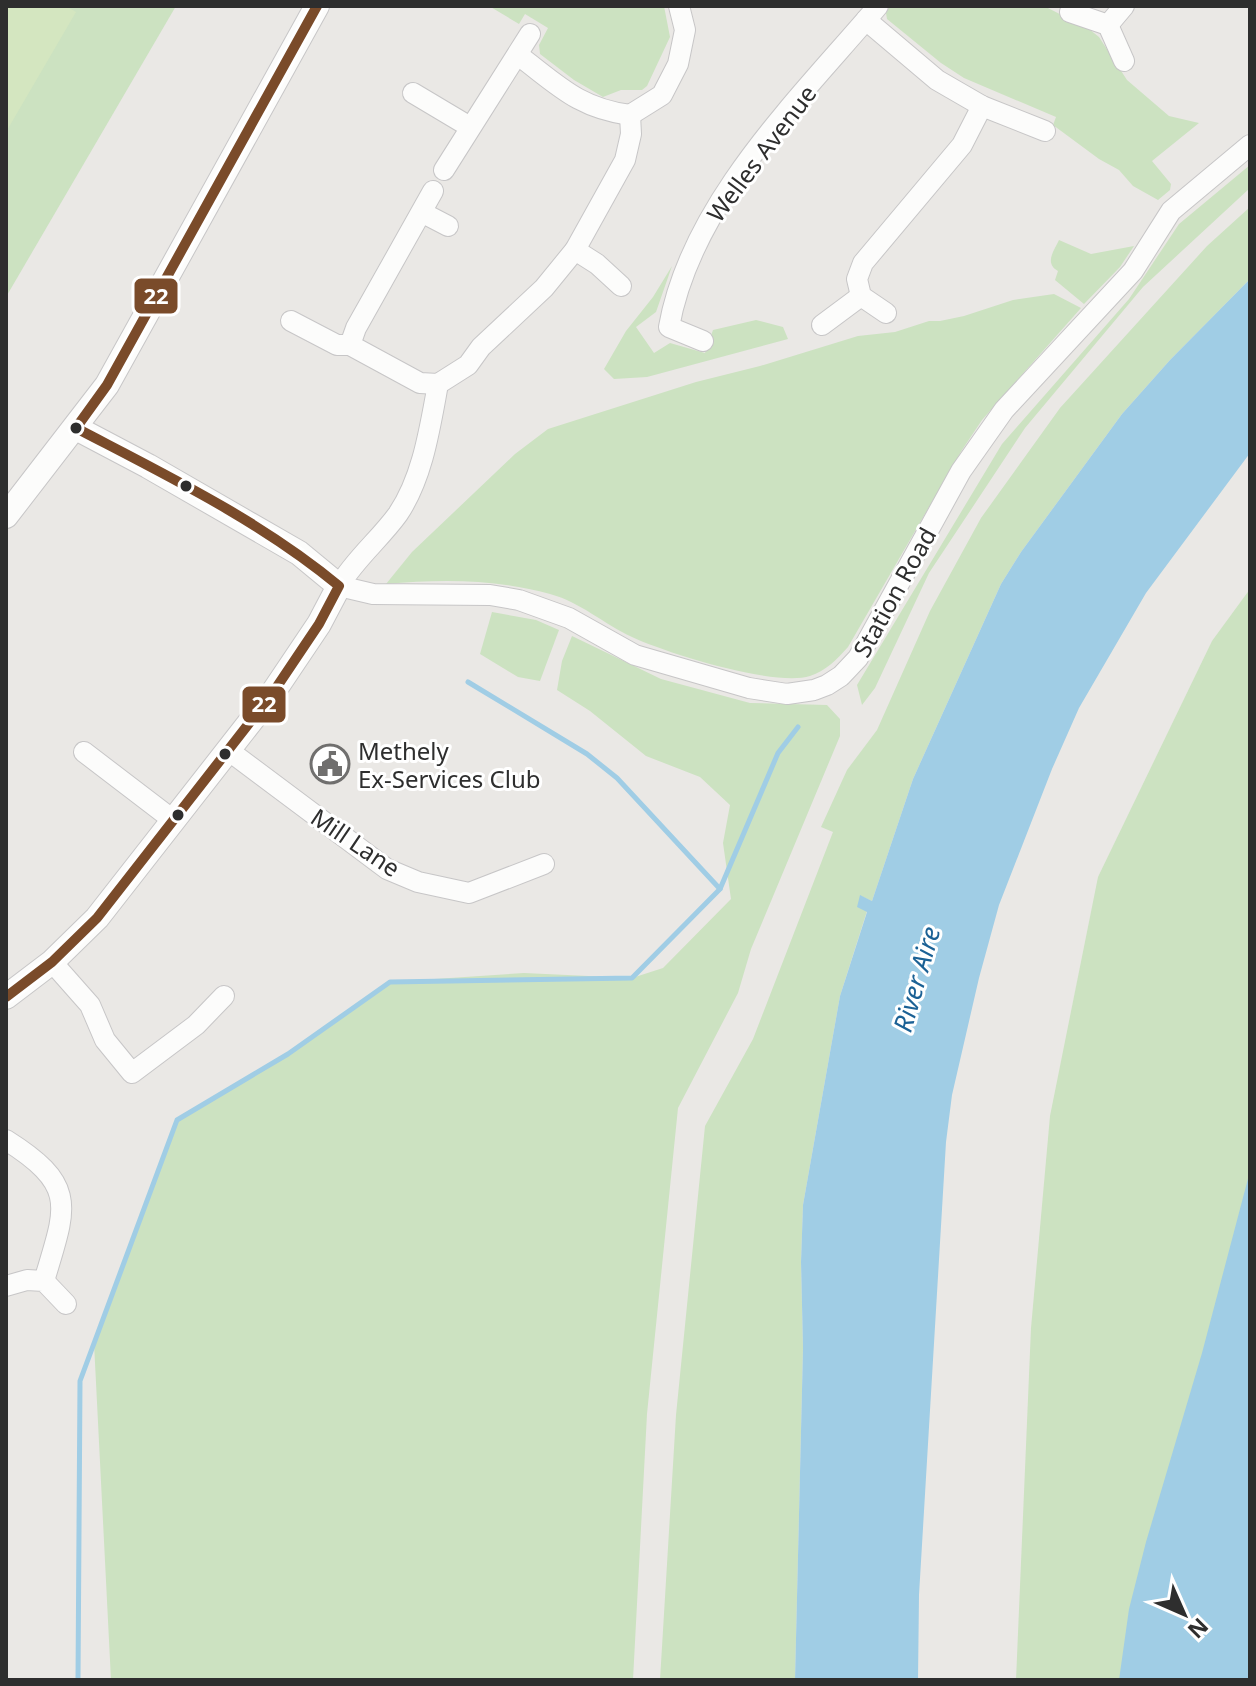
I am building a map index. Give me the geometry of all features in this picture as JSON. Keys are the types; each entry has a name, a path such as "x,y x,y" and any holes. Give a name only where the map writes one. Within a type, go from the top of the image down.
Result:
{"street":[{"path":"6,516 107,385 317,6"},
{"path":"518,55 584,104 630,115 662,95 678,64 685,30 679,6"},
{"path":"1108,25 1124,6"},
{"path":"1070,12 1108,25 1124,61"},
{"path":"872,13 937,80 982,106 1045,131"},
{"name":"Welles Avenue","path":"703,341 669,327 674,297 700,236 765,139 872,13"},
{"path":"444,170 530,34"},
{"path":"413,93 470,127"},
{"path":"886,313 861,296 857,279 863,263 962,145 982,106"},
{"path":"291,321 337,345 350,345 420,383 438,384 468,365 481,347 544,288 575,250 625,160 631,134 630,115"},
{"name":"Station Road","path":"339,586 373,594 490,595 519,600 569,618 635,655 682,670 749,688 787,694 827,685 841,676 858,658 961,471 1004,410 1133,271 1171,211 1250,145"},
{"path":"350,345 356,328 433,191"},
{"path":"423,213 448,226"},
{"path":"575,250 597,264 621,286"},
{"path":"822,325 861,296"},
{"path":"6,997 52,962 97,918 272,694 319,624 339,586 360,556 399,512 428,437 438,384"},
{"path":"76,428 299,553 339,586"},
{"name":"Mill Lane","path":"228,750 387,869 418,882 469,893 544,864"},
{"path":"84,752 173,820"},
{"path":"52,962 90,1005 105,1040 132,1073 196,1025 224,996"},
{"path":"6,1140 34,1158 53,1178 63,1207 44,1281"},
{"path":"6,1286 27,1280 44,1281 66,1304"}],"green space":[{"path":"6,6 176,6 6,297"},
{"path":"6,6 66,6 76,12 6,132"},
{"path":"489,6 664,6 670,37 647,86 642,90 621,90 603,97 540,54 539,45 548,28 525,14 519,24"},
{"path":"890,6 1044,6 1089,29 1099,37 1127,80 1169,116 1199,123 1152,161 1171,184 1170,190 1158,200 1133,186 1119,170 1053,125 1056,117 964,78 941,63 887,19"},
{"path":"1250,165 1250,188 1143,287 1025,428 929,573 875,688 862,705 857,685 1002,444 1129,299 1179,224"},
{"path":"1250,207 1250,279 1122,414 1021,552 1001,584 913,779 872,901 861,896 867,911 840,996 803,1205 803,1348 795,1680 660,1680 676,1415 705,1126 753,1039 833,832 821,827 847,770 877,730 930,611 981,518 1060,408 1207,246"},
{"path":"1059,240 1091,254 1134,246 1120,267 1084,304 1055,280 1058,271 1051,261"},
{"path":"672,266 656,312 636,327 654,353 670,343 705,353 713,330 756,320 783,327 788,339 647,377 614,379 604,369 626,331"},
{"path":"1054,294 1081,308 982,420 848,647 816,674 793,678 772,677 720,667 632,637 561,598 530,589 469,582 386,584 412,552 515,454 548,429 696,382 858,336 895,332 929,321 964,316 1013,300"},
{"path":"1250,589 1250,1680 1016,1680 1031,1328 1050,1116 1098,877 1212,641"},
{"path":"492,612 536,620 559,630 540,681 518,677 480,654"},
{"path":"572,636 661,679 750,703 827,705 840,719 840,736 751,949 738,993 678,1108 647,1414 633,1680 111,1680 94,1343 177,1120 287,1054 390,982 524,973 632,978 663,968 731,899 723,843 730,805 700,777 646,756 590,711 557,690 562,661"}],"water":[{"name":"River Aire","path":"1250,279 1250,453 1146,593 1079,708 999,905 979,978 952,1095 946,1142 919,1595 918,1680 795,1680 803,1348 803,1205 840,996 867,912 857,907 860,895 872,901 913,779 1001,584 1021,552 1122,414"},
{"path":"1250,1171 1250,1680 1119,1680 1129,1609 1146,1542 1202,1353"}],"waterway":[{"path":"468,682 587,754 617,778 720,889"},
{"path":"78,1680 80,1381 177,1120 288,1054 390,982 632,978 720,889 778,753 798,727"}],"transit line":[{"name":"22","path":"6,997 52,962 97,918 272,694 319,624 339,586 278,540 245,520 76,428 107,385 317,6"}],"place":[{"name":"Methely Ex-Services Club","path":"330,764"}]}
